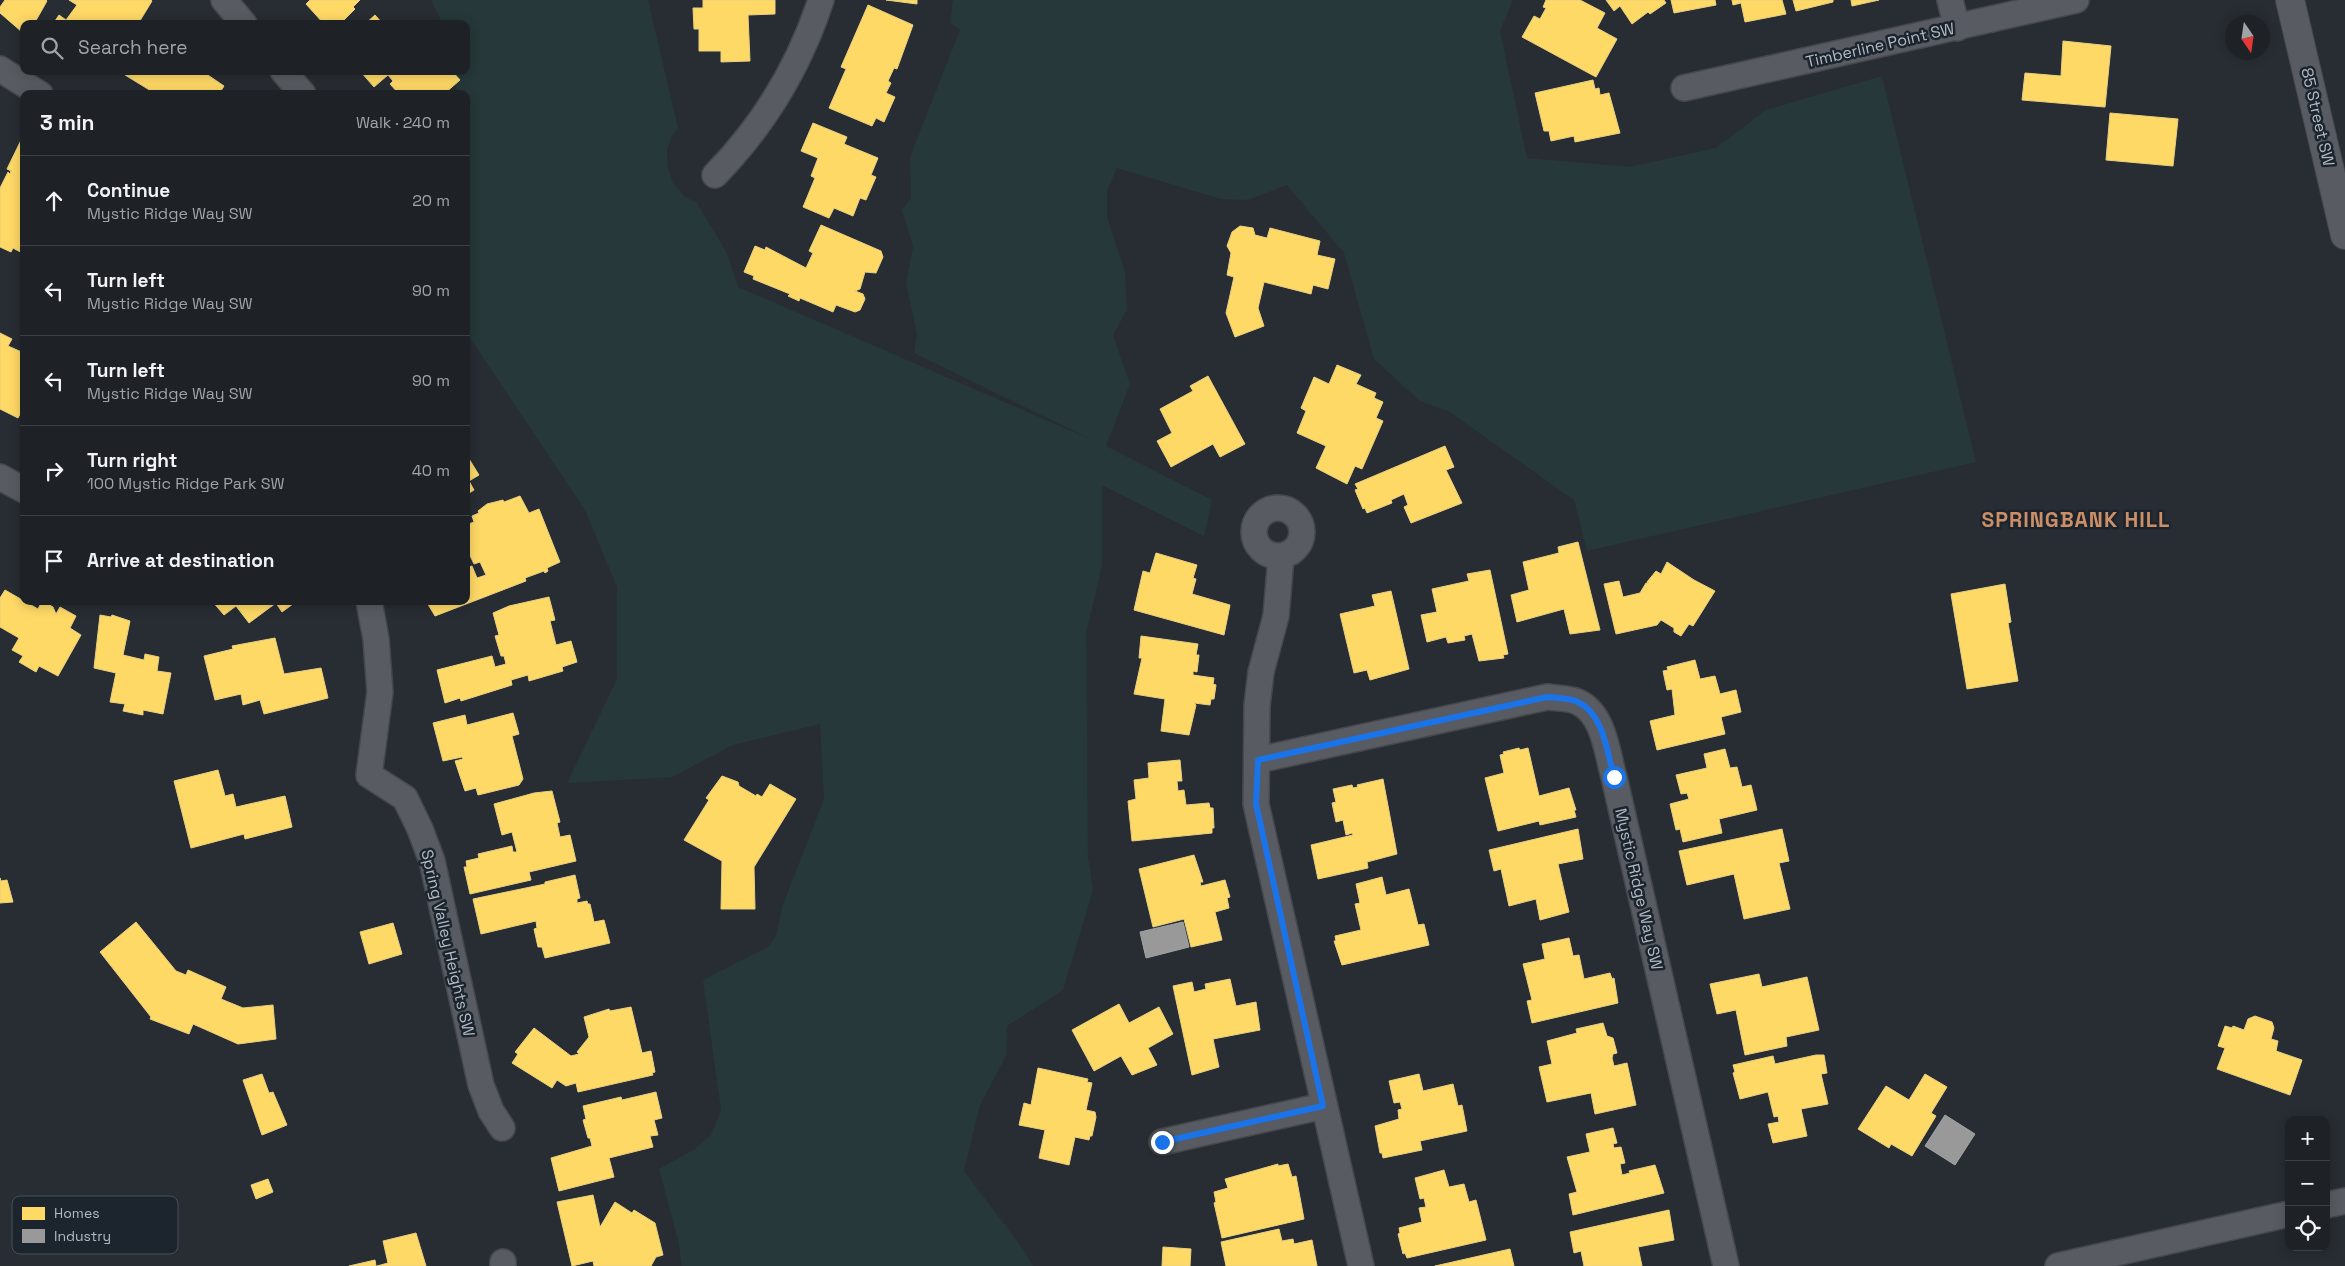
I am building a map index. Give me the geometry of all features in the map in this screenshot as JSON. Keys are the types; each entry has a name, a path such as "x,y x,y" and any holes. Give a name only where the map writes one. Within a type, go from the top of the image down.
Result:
{"street":[{"path":"224,0 241,20"},
{"path":"715,175 751,135 782,88 805,44 821,0"},
{"path":"1950,0 1957,28"},
{"name":"Timberline Point SW","path":"1684,88 2076,0"},
{"name":"85 Street SW","path":"2290,0 2345,235"},
{"path":"0,69 34,90"},
{"path":"0,477 20,488"},
{"path":"1281,557 1276,616 1261,672 1257,706 1258,760 1256,804 1360,1266"},
{"name":"Spring Valley Heights SW","path":"370,605 376,639 380,692 369,775 405,798 420,829 432,861 481,1086 491,1111 502,1128"},
{"name":"Mystic Ridge Way SW","path":"1258,760 1547,697 1578,702 1593,714 1602,733 1614,777 1726,1266"},
{"path":"1162,1142 1323,1106"},
{"path":"2330,1204 2345,1201"},
{"path":"2058,1266 2285,1215"}],"shaded area":[{"path":"431,0 648,0 678,128 672,135 667,151 668,168 673,183 685,197 697,203 727,253 738,287 1090,439 914,353 917,334 906,283 913,247 902,210 911,198 910,157 960,30 950,23 953,0 1513,0 1500,31 1527,158 1629,167 1716,148 1766,110 1882,76 1976,462 1587,551 1574,500 1448,411 1420,401 1374,359 1344,253 1287,185 1248,200 1221,199 1117,168 1107,191 1107,217 1125,272 1127,310 1113,335 1130,384 1106,446 1212,500 1204,536 1102,485 1102,565 1086,634 1088,857 1093,890 1063,990 1007,1026 1006,1056 980,1105 964,1171 1023,1249 1033,1266 682,1266 678,1240 659,1169 695,1149 711,1135 721,1110 703,980 768,947 776,936 782,907 824,799 820,724 733,745 672,777 567,783 617,679 617,587 585,510 470,338 470,90 456,90 454,75 470,75 470,20 441,20"}],"building: Homes":[{"path":"5,0 47,1 36,20 20,20 20,30 0,13 0,7"},
{"path":"69,0 152,1 140,20 66,20 77,5"},
{"path":"310,0 360,0 353,7 355,9 344,20 320,20 306,4"},
{"path":"703,0 775,0 775,14 748,15 750,61 721,62 721,51 699,51 699,29 694,29 693,8 703,8"},
{"path":"886,0 917,0 917,4"},
{"path":"1546,0 1580,0 1605,13 1597,28 1617,39 1596,77 1522,37 1534,16 1540,19 1546,8 1543,7"},
{"path":"1606,0 1664,0 1666,3 1650,14 1648,12 1632,24 1620,6 1614,11"},
{"path":"1671,0 1715,0 1716,5 1674,13"},
{"path":"1732,0 1782,0 1786,14 1745,22 1741,3 1733,5"},
{"path":"1793,0 1833,0 1833,2 1796,11"},
{"path":"1851,0 1879,0 1852,6"},
{"path":"868,5 913,25 897,69 894,68 888,81 891,83 886,93 895,97 884,122 876,118 872,126 829,108 846,69 841,67"},
{"path":"59,15 66,20 56,20"},
{"path":"375,15 379,20 369,20"},
{"path":"2063,41 2111,46 2105,107 2022,100 2025,73 2061,76"},
{"path":"125,75 208,75 224,86 222,90 149,90"},
{"path":"364,75 388,75 374,87"},
{"path":"388,75 456,75 460,80 449,90 395,90 390,84 393,81"},
{"path":"1593,80 1595,89 1599,88 1600,95 1609,93 1620,133 1575,142 1574,136 1551,141 1549,131 1544,131 1535,93"},
{"path":"2110,113 2178,119 2173,166 2106,160"},
{"path":"813,123 847,137 844,144 878,158 871,175 876,177 866,200 860,198 853,216 834,208 829,218 803,207 815,178 811,176 818,158 801,151"},
{"path":"20,142 20,252 13,248 11,252 0,247 0,188 8,172 10,174 11,171 7,169"},
{"path":"821,225 881,251 883,257 876,273 865,272 860,289 855,291 863,294 865,299 860,310 855,312 836,305 833,312 800,298 799,301 788,296 790,294 753,279 754,276 744,272 755,246 765,250 766,247 806,268 813,253 809,251"},
{"path":"1240,226 1253,228 1255,235 1267,238 1270,228 1320,241 1317,255 1335,259 1328,289 1313,285 1311,294 1264,282 1258,308 1264,326 1235,337 1226,313 1234,277 1227,275 1231,253 1227,246 1232,232"},
{"path":"0,333 12,339 8,346 20,351 20,414 18,418 0,409"},
{"path":"1337,365 1361,375 1356,384 1376,393 1374,398 1383,402 1376,418 1383,421 1362,469 1355,466 1347,484 1316,468 1326,446 1297,433 1306,411 1301,408 1314,377 1329,384"},
{"path":"1208,376 1245,444 1220,457 1213,444 1171,467 1157,441 1172,433 1160,409 1193,391 1190,386"},
{"path":"1445,446 1454,467 1446,470 1462,503 1411,523 1404,507 1408,505 1404,494 1391,500 1392,503 1367,513 1365,508 1363,509 1355,490 1358,489 1355,484"},
{"path":"470,460 479,475 470,480"},
{"path":"470,483 474,490 470,492"},
{"path":"520,496 529,513 539,509 560,562 547,568 548,571 545,573 544,571 525,578 526,581 470,603 470,567 472,566 477,578 486,575 480,562 474,564 470,556 470,524 474,522 472,516 479,513 478,511 487,504 503,500 504,502"},
{"path":"1578,542 1600,630 1570,634 1564,609 1517,622 1511,595 1529,590 1523,562 1559,553 1558,547"},
{"path":"1156,553 1197,565 1193,578 1196,579 1192,594 1230,605 1224,635 1134,610 1143,571 1150,573"},
{"path":"1667,562 1715,591 1693,626 1689,624 1681,636 1674,632 1674,628 1661,620 1657,625 1616,634 1604,584 1619,581 1623,597 1640,593 1656,571 1661,574"},
{"path":"1490,570 1508,654 1503,655 1504,658 1479,661 1472,634 1464,636 1465,640 1448,643 1446,637 1427,642 1421,615 1437,612 1432,589 1469,581 1467,574"},
{"path":"2005,584 2011,622 2008,623 2018,681 1967,689 1951,594"},
{"path":"5,590 20,599 20,605 31,605 38,609 40,605 50,605 53,607 56,614 60,607 76,616 70,628 81,635 58,676 39,666 36,672 19,662 23,656 12,650 19,638 0,627 0,598"},
{"path":"1391,591 1409,669 1370,680 1367,670 1354,673 1340,614 1375,606 1372,595"},
{"path":"549,597 555,620 550,621 556,645 571,641 577,662 562,667 563,671 529,681 528,675 511,680 512,685 461,701 460,698 445,703 437,670 492,656 495,667 506,664 504,656 501,656 495,636 499,635 493,613 509,606"},
{"path":"215,605 273,605 249,623 236,606 224,615"},
{"path":"277,605 292,605 282,612"},
{"path":"428,605 464,605 435,616"},
{"path":"100,615 111,617 112,615 130,621 123,655 144,660 145,654 159,657 157,671 171,673 163,714 143,710 143,715 123,711 125,704 110,702 116,673 94,668"},
{"path":"1141,636 1198,644 1196,655 1199,655 1197,672 1193,671 1193,675 1214,678 1213,684 1216,685 1214,699 1211,699 1210,705 1194,703 1196,705 1189,735 1161,731 1165,699 1134,694 1142,658 1139,658"},
{"path":"275,638 284,674 321,668 328,698 264,714 260,700 243,705 241,694 215,700 204,656 233,649 232,646"},
{"path":"1695,660 1700,679 1715,676 1720,694 1736,690 1741,712 1721,717 1725,734 1657,750 1650,721 1675,715 1672,689 1667,690 1663,671 1668,670 1667,667"},
{"path":"513,713 519,734 512,736 523,779 519,785 478,795 476,788 465,791 455,761 463,759 462,757 443,761 433,723 465,715 467,725"},
{"path":"1519,748 1520,750 1528,748 1539,796 1569,788 1576,810 1574,810 1576,817 1540,825 1539,821 1498,831 1485,778 1504,773 1500,755 1504,754 1503,752"},
{"path":"1725,749 1730,768 1737,767 1742,787 1751,785 1757,810 1719,819 1722,833 1683,842 1680,829 1676,830 1670,804 1689,799 1687,793 1681,794 1676,775 1707,768 1704,754"},
{"path":"1180,760 1182,781 1177,781 1178,791 1184,790 1186,805 1209,803 1210,808 1213,808 1214,828 1212,828 1212,833 1132,841 1128,801 1136,799 1134,780 1149,778 1148,763"},
{"path":"218,770 225,796 233,794 236,807 285,796 292,827 245,839 244,834 191,848 174,781"},
{"path":"722,776 738,782 739,786 756,796 757,794 762,797 770,784 796,799 754,867 755,909 721,909 722,861 684,840 709,800 706,798"},
{"path":"1383,779 1397,854 1367,862 1368,868 1318,879 1311,845 1353,835 1352,833 1346,835 1343,820 1336,822 1332,803 1336,802 1333,789 1352,785 1353,788 1358,787 1357,785"},
{"path":"552,791 560,822 557,823 560,837 570,835 576,861 529,872 531,880 470,894 464,867 467,867 466,861 479,858 478,854 512,846 513,852 517,852 512,832 502,835 494,804 534,793"},
{"path":"1578,829 1583,859 1558,864 1569,912 1540,920 1536,899 1509,906 1501,869 1494,871 1489,850"},
{"path":"1782,829 1789,861 1779,863 1790,909 1744,919 1734,874 1687,885 1679,851"},
{"path":"1194,855 1203,882 1200,882 1201,886 1225,880 1230,897 1227,898 1229,908 1215,912 1222,940 1191,947 1184,919 1153,927 1139,869"},
{"path":"575,875 580,898 577,899 577,903 587,901 590,904 594,922 604,920 610,943 545,958 542,947 538,947 534,929 537,928 536,921 481,934 473,899 545,884 545,882"},
{"path":"1382,877 1386,895 1409,889 1418,925 1424,924 1429,945 1342,965 1334,941 1336,941 1335,936 1361,930 1355,904 1360,903 1356,884"},
{"path":"0,878 1,881 7,880 13,902 0,903"},
{"path":"136,922 176,971 186,975 188,970 226,987 221,999 243,1008 273,1005 276,1039 238,1044 193,1024 189,1034 150,1019 151,1017 100,952"},
{"path":"393,923 402,954 369,964 360,932"},
{"path":"1569,938 1573,956 1579,955 1584,979 1610,973 1612,979 1614,978 1618,1003 1532,1023 1527,1001 1532,1000 1523,964 1545,959 1542,944"},
{"path":"1759,974 1762,987 1807,977 1819,1030 1786,1037 1787,1046 1745,1055 1736,1010 1717,1014 1710,984"},
{"path":"1230,979 1236,1006 1256,1002 1260,1030 1213,1039 1219,1067 1192,1075 1173,986 1192,982 1194,992 1206,989 1205,984"},
{"path":"1119,1004 1129,1023 1159,1007 1173,1034 1148,1048 1157,1065 1132,1075 1121,1056 1094,1071 1072,1030"},
{"path":"631,1007 642,1053 651,1051 655,1072 652,1073 653,1075 578,1092 576,1083 566,1086 557,1080 552,1088 512,1063 518,1054 515,1052 534,1028 571,1056 579,1054 577,1052 589,1037 584,1017 609,1009 610,1011"},
{"path":"2255,1016 2272,1022 2274,1028 2271,1039 2278,1041 2276,1051 2302,1060 2290,1095 2217,1069 2225,1048 2218,1046 2225,1026 2232,1028 2233,1026 2244,1030 2248,1019"},
{"path":"1603,1023 1607,1036 1613,1038 1617,1053 1613,1054 1612,1058 1614,1066 1627,1063 1636,1105 1595,1114 1591,1093 1547,1102 1539,1067 1552,1064 1547,1041 1577,1033 1576,1029"},
{"path":"1824,1055 1827,1073 1821,1074 1828,1104 1801,1109 1807,1136 1773,1143 1768,1124 1779,1122 1778,1116 1774,1117 1768,1092 1740,1099 1733,1073 1735,1072 1733,1065 1773,1056 1775,1064"},
{"path":"1038,1068 1088,1079 1087,1082 1092,1083 1086,1110 1095,1112 1096,1117 1092,1136 1090,1136 1089,1140 1075,1137 1069,1165 1039,1158 1045,1130 1019,1125 1024,1103 1031,1105"},
{"path":"262,1074 269,1093 273,1092 287,1125 262,1135 243,1080"},
{"path":"1419,1074 1423,1091 1453,1084 1458,1106 1462,1105 1467,1131 1420,1141 1422,1150 1383,1158 1382,1153 1380,1153 1375,1126 1399,1119 1398,1110 1402,1109 1400,1102 1394,1103 1389,1081"},
{"path":"1925,1074 1947,1087 1931,1113 1936,1116 1912,1156 1891,1144 1889,1148 1858,1129 1886,1086 1909,1100"},
{"path":"656,1092 662,1118 654,1120 658,1135 650,1136 653,1147 609,1158 614,1177 559,1191 551,1158 592,1146 583,1120 586,1119 583,1106 621,1097 622,1100"},
{"path":"1613,1128 1617,1143 1613,1144 1614,1148 1621,1147 1625,1163 1620,1164 1622,1175 1630,1173 1629,1171 1655,1165 1664,1193 1573,1215 1569,1194 1577,1192 1567,1157 1590,1152 1586,1134"},
{"path":"1278,1164 1278,1166 1288,1164 1292,1177 1296,1176 1304,1219 1222,1238 1214,1203 1216,1202 1214,1192 1228,1188 1225,1179"},
{"path":"1444,1170 1449,1187 1464,1184 1469,1202 1476,1200 1486,1240 1407,1258 1405,1253 1403,1254 1398,1234 1400,1233 1399,1228 1422,1222 1419,1208 1426,1207 1424,1198 1420,1199 1415,1178"},
{"path":"268,1179 273,1192 256,1199 251,1185"},
{"path":"593,1195 600,1227 615,1202 632,1213 634,1210 655,1223 663,1255 656,1257 651,1266 594,1266 593,1261 572,1266 557,1202"},
{"path":"1669,1210 1674,1240 1638,1247 1642,1266 1584,1266 1581,1251 1574,1253 1570,1232"},
{"path":"1279,1229 1282,1241 1293,1239 1294,1244 1312,1240 1317,1266 1226,1266 1221,1242"},
{"path":"416,1233 426,1266 377,1266 388,1263 383,1241"},
{"path":"1163,1247 1191,1249 1190,1266 1162,1266"},
{"path":"1510,1249 1514,1266 1435,1266"},
{"path":"375,1260 376,1266 349,1266"}],"building: Industry":[{"path":"1183,922 1189,947 1146,958 1140,932"},
{"path":"1945,1115 1975,1134 1955,1165 1925,1146"}],"district":[{"name":"SPRINGBANK HILL","path":"2076,519"}],"route":[{"path":"1162,1142 1323,1106 1256,804 1258,760 1547,697 1578,702 1593,714 1602,733 1614,777"}]}
